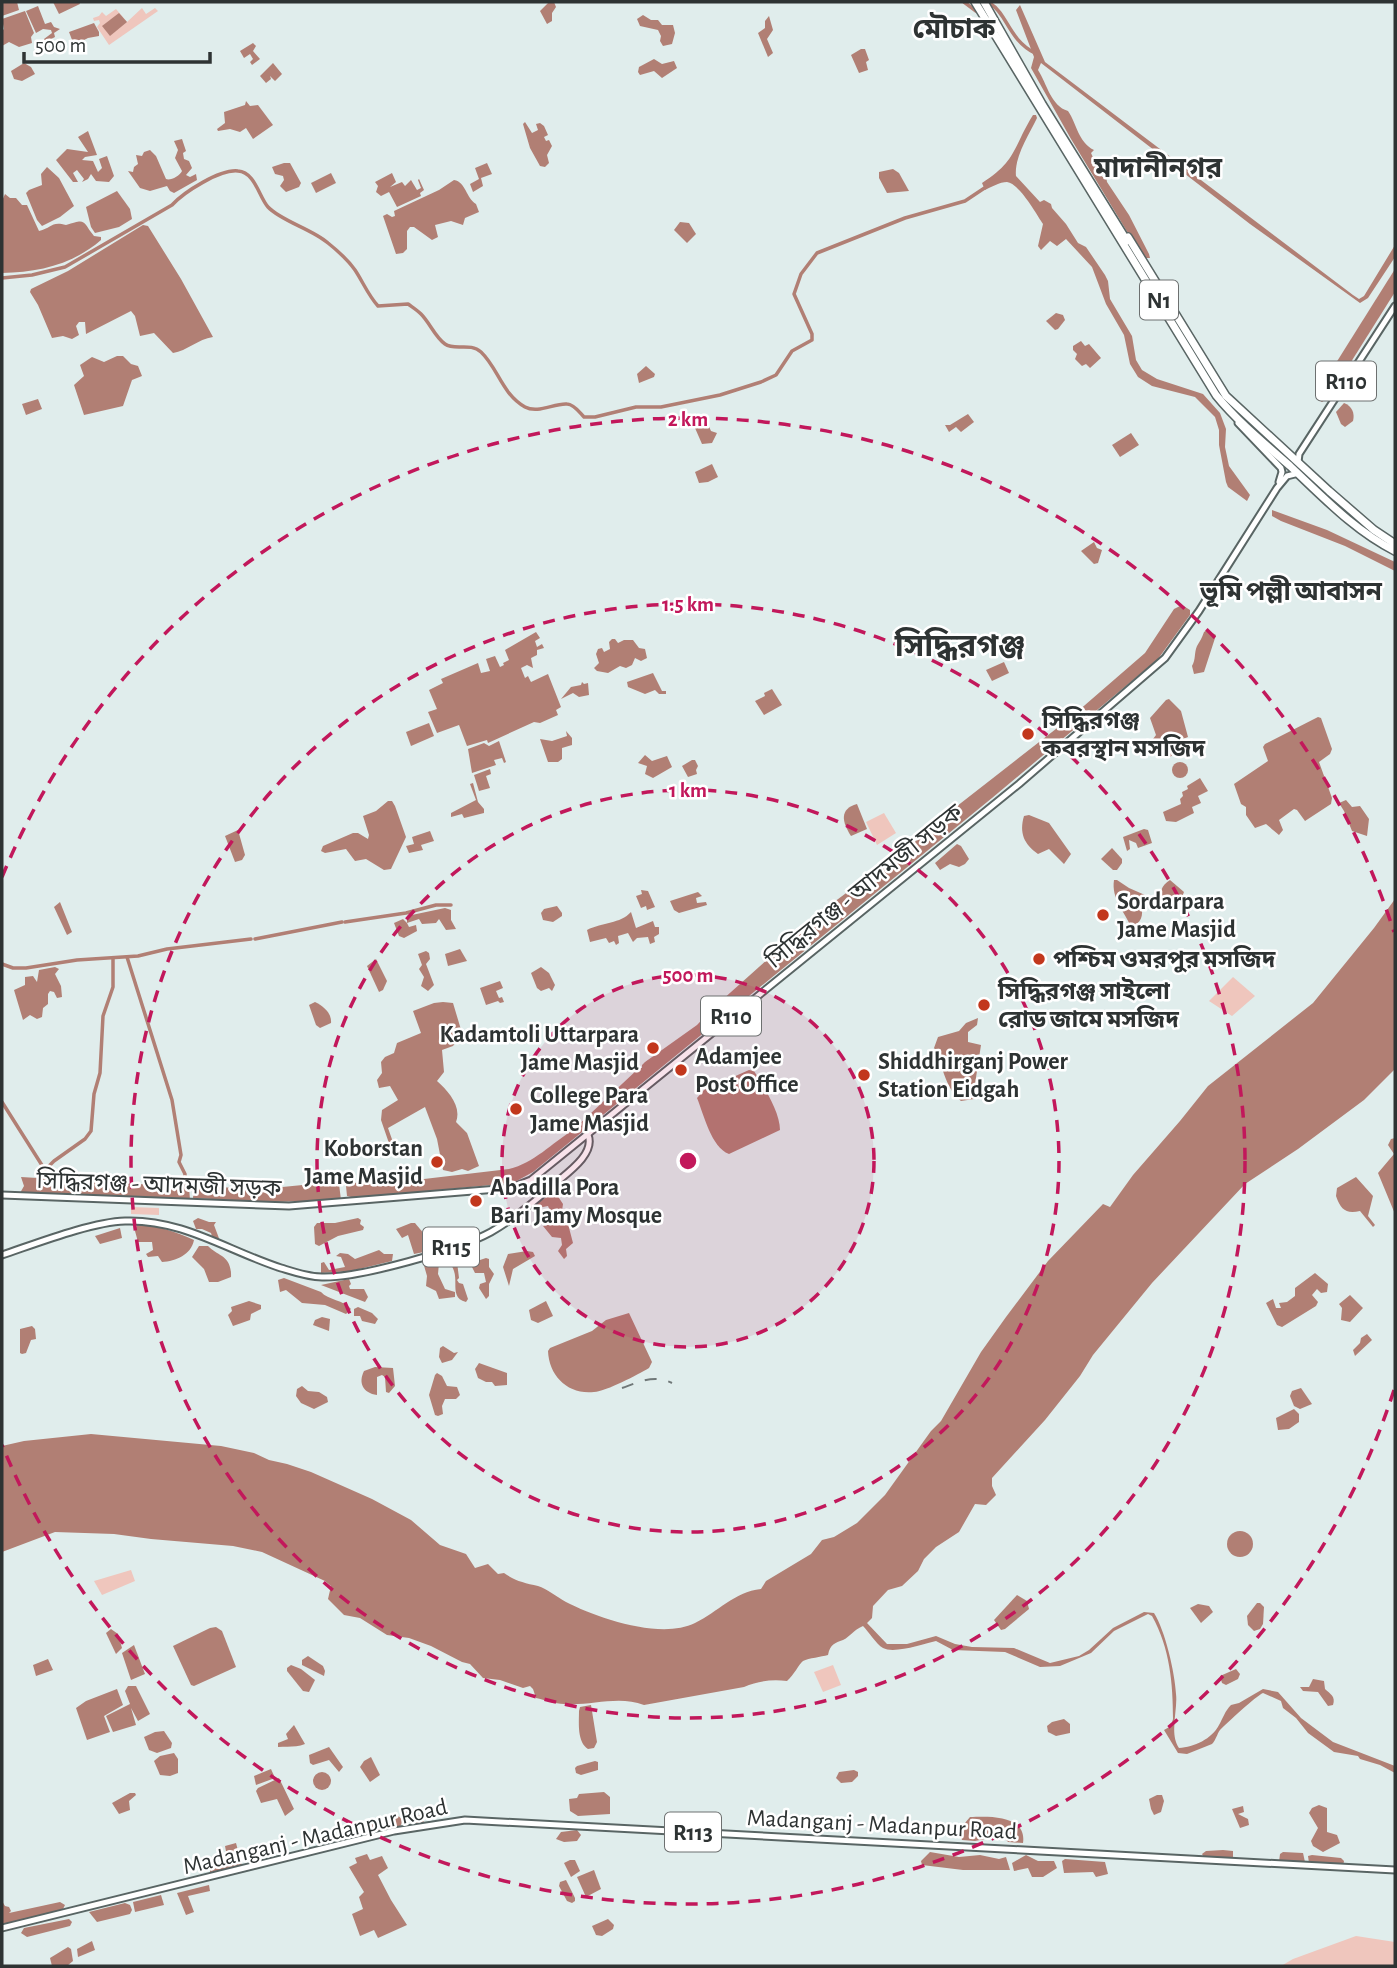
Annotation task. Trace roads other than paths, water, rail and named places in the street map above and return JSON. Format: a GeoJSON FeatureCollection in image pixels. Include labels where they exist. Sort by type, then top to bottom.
{"type":"FeatureCollection","features":[{"type":"Feature","properties":{"kind":"highway","name":"N1"},"geometry":{"type":"LineString","coordinates":[[975,2],[1118,230]]}},
{"type":"Feature","properties":{"kind":"highway","name":"N1"},"geometry":{"type":"LineString","coordinates":[[984,2],[1208,384],[1223,403],[1339,512],[1365,532],[1395,549]]}},
{"type":"Feature","properties":{"kind":"highway"},"geometry":{"type":"LineString","coordinates":[[1118,230],[1119,242],[1209,392],[1238,423],[1285,465],[1291,475],[1365,537],[1395,549]]}},
{"type":"Feature","properties":{"kind":"highway"},"geometry":{"type":"LineString","coordinates":[[1118,230],[1134,247],[1218,386],[1243,413],[1395,549]]}},
{"type":"Feature","properties":{"kind":"main road","name":"R110"},"geometry":{"type":"LineString","coordinates":[[1296,459],[1395,306]]}},
{"type":"Feature","properties":{"kind":"main road"},"geometry":{"type":"LineString","coordinates":[[1238,423],[1281,468],[1282,474],[1277,488]]}},
{"type":"Feature","properties":{"kind":"main road","name":"সিদ্ধিরগঞ্জ - আদমজী সড়ক"},"geometry":{"type":"LineString","coordinates":[[2,1195],[289,1206],[522,1185],[588,1135],[1024,779],[1166,658],[1277,488],[1291,475]]}},
{"type":"Feature","properties":{"kind":"main road","name":"R115"},"geometry":{"type":"LineString","coordinates":[[2,1255],[94,1227],[123,1221],[150,1222],[193,1231],[269,1264],[304,1275],[328,1277],[359,1273],[431,1254],[491,1232],[536,1201],[576,1164],[589,1149],[591,1142],[588,1135]]}},
{"type":"Feature","properties":{"kind":"main road","name":"Madanganj - Madanpur Road"},"geometry":{"type":"LineString","coordinates":[[2,1928],[394,1831],[465,1820],[1395,1870]]}},
{"type":"Feature","properties":{"kind":"waterway"},"geometry":{"type":"LineString","coordinates":[[964,2],[976,11]]}},
{"type":"Feature","properties":{"kind":"waterway"},"geometry":{"type":"LineString","coordinates":[[991,4],[1019,41],[1035,53]]}},
{"type":"Feature","properties":{"kind":"waterway"},"geometry":{"type":"LineString","coordinates":[[2,278],[32,275],[65,267],[172,205],[203,182],[230,171],[244,172],[253,180],[268,207],[321,238],[343,256],[378,306],[408,304],[421,314],[445,344],[477,349],[487,358],[505,388],[525,407],[541,409],[570,404],[584,417],[595,417],[636,407],[661,407],[720,395],[776,375],[792,351],[812,340],[812,334],[794,294],[801,274],[817,253],[905,218],[965,201],[986,187]]}},
{"type":"Feature","properties":{"kind":"waterway"},"geometry":{"type":"LineString","coordinates":[[345,922],[406,913],[436,905],[451,905]]}},
{"type":"Feature","properties":{"kind":"waterway"},"geometry":{"type":"LineString","coordinates":[[255,939],[342,922]]}},
{"type":"Feature","properties":{"kind":"waterway"},"geometry":{"type":"LineString","coordinates":[[2,964],[13,968],[26,968],[77,960],[138,956],[167,949],[251,939]]}},
{"type":"Feature","properties":{"kind":"waterway"},"geometry":{"type":"LineString","coordinates":[[127,957],[172,1100],[181,1155],[179,1162],[185,1174],[183,1191]]}},
{"type":"Feature","properties":{"kind":"waterway"},"geometry":{"type":"LineString","coordinates":[[2,1102],[45,1170],[85,1139],[91,1131],[94,1094],[100,1073],[103,1016],[113,987],[113,958]]}},
{"type":"Feature","properties":{"kind":"railway"},"geometry":{"type":"LineString","coordinates":[[622,1388],[653,1379],[672,1383]]}},
{"type":"Feature","properties":{"kind":"place","name":"সিদ্ধিরগঞ্জ কবরস্থান মসজিদ"},"geometry":{"type":"Point","coordinates":[1028,734]}},
{"type":"Feature","properties":{"kind":"place","name":"Sordarpara Jame Masjid"},"geometry":{"type":"Point","coordinates":[1103,915]}},
{"type":"Feature","properties":{"kind":"place","name":"পশ্চিম ওমরপুর মসজিদ"},"geometry":{"type":"Point","coordinates":[1039,959]}},
{"type":"Feature","properties":{"kind":"place","name":"সিদ্ধিরগঞ্জ সাইলো রোড জামে মসজিদ"},"geometry":{"type":"Point","coordinates":[984,1005]}},
{"type":"Feature","properties":{"kind":"place","name":"Kadamtoli Uttarpara Jame Masjid"},"geometry":{"type":"Point","coordinates":[653,1048]}},
{"type":"Feature","properties":{"kind":"place","name":"Adamjee Post Office"},"geometry":{"type":"Point","coordinates":[681,1070]}},
{"type":"Feature","properties":{"kind":"place","name":"Shiddhirganj Power Station Eidgah"},"geometry":{"type":"Point","coordinates":[864,1075]}},
{"type":"Feature","properties":{"kind":"place","name":"College Para Jame Masjid"},"geometry":{"type":"Point","coordinates":[516,1109]}},
{"type":"Feature","properties":{"kind":"place","name":"Koborstan Jame Masjid"},"geometry":{"type":"Point","coordinates":[437,1162]}},
{"type":"Feature","properties":{"kind":"place","name":"Abadilla Pora Bari Jamy Mosque"},"geometry":{"type":"Point","coordinates":[476,1201]}},
{"type":"Feature","properties":{"kind":"district","name":"মৌচাক"},"geometry":{"type":"Point","coordinates":[954,28]}},
{"type":"Feature","properties":{"kind":"district","name":"মাদানীনগর"},"geometry":{"type":"Point","coordinates":[1158,167]}},
{"type":"Feature","properties":{"kind":"district","name":"ভূমি পল্লী আবাসন"},"geometry":{"type":"Point","coordinates":[1291,591]}},
{"type":"Feature","properties":{"kind":"district","name":"সিদ্ধিরগঞ্জ"},"geometry":{"type":"Point","coordinates":[960,645]}}]}
